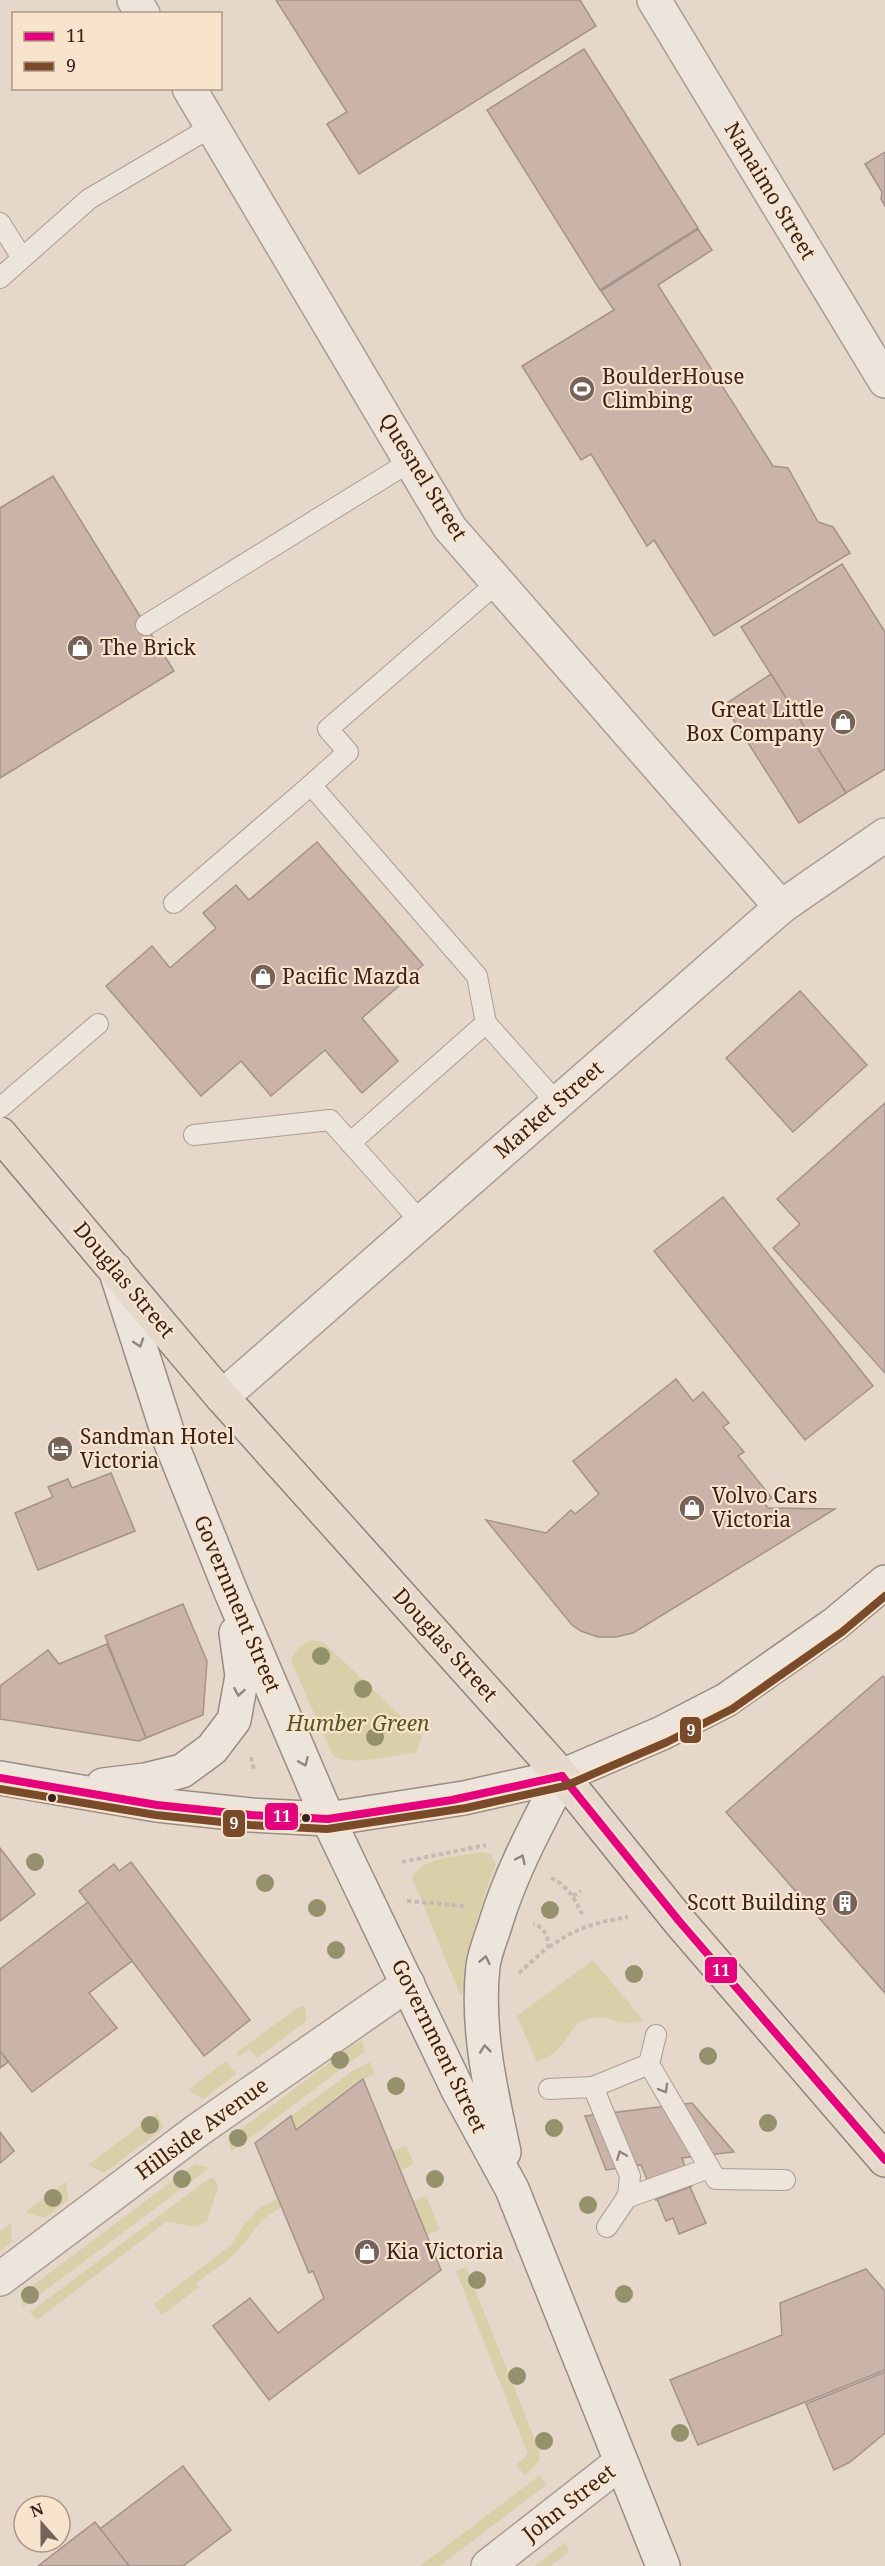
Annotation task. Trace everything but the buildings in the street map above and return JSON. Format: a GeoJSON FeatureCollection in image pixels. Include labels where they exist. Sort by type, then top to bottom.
{"type":"FeatureCollection","features":[{"type":"Feature","properties":{"kind":"main road","name":"Nanaimo Street"},"geometry":{"type":"LineString","coordinates":[[654,0],[885,381]]}},
{"type":"Feature","properties":{"kind":"main road","name":"Quesnel Street"},"geometry":{"type":"LineString","coordinates":[[190,90],[450,528],[781,907]]}},
{"type":"Feature","properties":{"kind":"main road","name":"Market Street"},"geometry":{"type":"LineString","coordinates":[[222,1397],[781,907],[885,835]]}},
{"type":"Feature","properties":{"kind":"main road","name":"Douglas Street"},"geometry":{"type":"LineString","coordinates":[[0,1134],[222,1397],[562,1776],[670,1909],[885,2160]]}},
{"type":"Feature","properties":{"kind":"main road","name":"Government Street"},"geometry":{"type":"LineString","coordinates":[[114,1267],[171,1443],[231,1592],[328,1819],[458,2090],[512,2189],[663,2566]]}},
{"type":"Feature","properties":{"kind":"main road"},"geometry":{"type":"LineString","coordinates":[[0,1778],[157,1805],[251,1815],[328,1819],[452,1800],[562,1776],[662,1733],[726,1700],[836,1623],[885,1582]]}},
{"type":"Feature","properties":{"kind":"main road"},"geometry":{"type":"LineString","coordinates":[[68,1788],[145,1780],[182,1771],[212,1749],[234,1720],[242,1676],[231,1592]]}},
{"type":"Feature","properties":{"kind":"main road","name":"Government Street"},"geometry":{"type":"LineString","coordinates":[[512,2189],[490,2089],[481,2008],[483,1964],[512,1878],[562,1776]]}},
{"type":"Feature","properties":{"kind":"main road","name":"Hillside Avenue"},"geometry":{"type":"LineString","coordinates":[[0,2279],[198,2130],[408,1984]]}},
{"type":"Feature","properties":{"kind":"main road","name":"John Street"},"geometry":{"type":"LineString","coordinates":[[488,2566],[621,2462]]}},
{"type":"Feature","properties":{"kind":"lane"},"geometry":{"type":"LineString","coordinates":[[0,278],[89,199],[213,126]]}},
{"type":"Feature","properties":{"kind":"lane"},"geometry":{"type":"LineString","coordinates":[[0,223],[22,258]]}},
{"type":"Feature","properties":{"kind":"lane"},"geometry":{"type":"LineString","coordinates":[[146,625],[411,461]]}},
{"type":"Feature","properties":{"kind":"lane"},"geometry":{"type":"LineString","coordinates":[[174,903],[348,752],[328,729],[498,582]]}},
{"type":"Feature","properties":{"kind":"lane"},"geometry":{"type":"LineString","coordinates":[[311,785],[477,976],[486,1023],[557,1103]]}},
{"type":"Feature","properties":{"kind":"lane"},"geometry":{"type":"LineString","coordinates":[[350,1143],[486,1023]]}},
{"type":"Feature","properties":{"kind":"lane"},"geometry":{"type":"LineString","coordinates":[[0,1108],[98,1024]]}},
{"type":"Feature","properties":{"kind":"lane"},"geometry":{"type":"LineString","coordinates":[[194,1135],[330,1120],[421,1222]]}},
{"type":"Feature","properties":{"kind":"lane"},"geometry":{"type":"LineString","coordinates":[[656,2035],[650,2064],[716,2179],[785,2180]]}},
{"type":"Feature","properties":{"kind":"lane"},"geometry":{"type":"LineString","coordinates":[[549,2089],[593,2086],[650,2064]]}},
{"type":"Feature","properties":{"kind":"lane"},"geometry":{"type":"LineString","coordinates":[[593,2086],[630,2176],[626,2199],[607,2227]]}},
{"type":"Feature","properties":{"kind":"lane"},"geometry":{"type":"LineString","coordinates":[[626,2199],[709,2168]]}},
{"type":"Feature","properties":{"kind":"path"},"geometry":{"type":"LineString","coordinates":[[402,1862],[490,1844]]}},
{"type":"Feature","properties":{"kind":"path"},"geometry":{"type":"LineString","coordinates":[[542,1874],[561,1883],[573,1896],[582,1914]]}},
{"type":"Feature","properties":{"kind":"path"},"geometry":{"type":"LineString","coordinates":[[573,1896],[581,1891]]}},
{"type":"Feature","properties":{"kind":"path"},"geometry":{"type":"LineString","coordinates":[[369,1903],[421,1900],[468,1906]]}},
{"type":"Feature","properties":{"kind":"path"},"geometry":{"type":"LineString","coordinates":[[548,1947],[572,1931],[588,1924],[670,1909]]}},
{"type":"Feature","properties":{"kind":"green space","name":"Humber Green"},"geometry":{"type":"Polygon","coordinates":[[[312,1640],[323,1642],[422,1736],[417,1752],[362,1760],[341,1759],[333,1756],[291,1661],[299,1648],[312,1640]]]}},
{"type":"Feature","properties":{"kind":"green space"},"geometry":{"type":"Polygon","coordinates":[[[483,1852],[491,1855],[496,1865],[475,1927],[466,1993],[460,1994],[412,1877],[418,1870],[434,1861],[483,1852]]]}},
{"type":"Feature","properties":{"kind":"green space"},"geometry":{"type":"Polygon","coordinates":[[[593,1960],[643,2020],[627,2023],[601,2017],[587,2019],[575,2027],[556,2051],[537,2062],[517,2016],[593,1960]]]}},
{"type":"Feature","properties":{"kind":"green space"},"geometry":{"type":"Polygon","coordinates":[[[300,2006],[305,2007],[306,2021],[257,2058],[250,2049],[239,2057],[236,2053],[300,2006]]]}},
{"type":"Feature","properties":{"kind":"green space"},"geometry":{"type":"Polygon","coordinates":[[[362,2040],[365,2051],[231,2152],[229,2138],[362,2040]]]}},
{"type":"Feature","properties":{"kind":"green space"},"geometry":{"type":"Polygon","coordinates":[[[226,2061],[236,2074],[203,2099],[188,2090],[226,2061]]]}},
{"type":"Feature","properties":{"kind":"green space"},"geometry":{"type":"Polygon","coordinates":[[[370,2062],[375,2074],[363,2079],[296,2130],[291,2116],[354,2070],[370,2062]]]}},
{"type":"Feature","properties":{"kind":"green space"},"geometry":{"type":"Polygon","coordinates":[[[157,2113],[164,2128],[104,2173],[88,2165],[157,2113]]]}},
{"type":"Feature","properties":{"kind":"green space"},"geometry":{"type":"Polygon","coordinates":[[[406,2145],[414,2164],[401,2170],[393,2151],[406,2145]]]}},
{"type":"Feature","properties":{"kind":"green space"},"geometry":{"type":"Polygon","coordinates":[[[195,2164],[209,2168],[23,2307],[20,2295],[195,2164]]]}},
{"type":"Feature","properties":{"kind":"green space"},"geometry":{"type":"Polygon","coordinates":[[[210,2178],[214,2178],[218,2187],[207,2222],[195,2227],[167,2221],[37,2320],[30,2312],[210,2178]]]}},
{"type":"Feature","properties":{"kind":"green space"},"geometry":{"type":"Polygon","coordinates":[[[66,2182],[68,2200],[44,2218],[25,2212],[66,2182]]]}},
{"type":"Feature","properties":{"kind":"green space"},"geometry":{"type":"Polygon","coordinates":[[[426,2196],[440,2230],[427,2235],[413,2201],[426,2196]]]}},
{"type":"Feature","properties":{"kind":"green space"},"geometry":{"type":"Polygon","coordinates":[[[278,2198],[282,2207],[261,2222],[234,2255],[196,2283],[199,2287],[162,2315],[154,2304],[231,2245],[259,2208],[278,2198]]]}},
{"type":"Feature","properties":{"kind":"green space"},"geometry":{"type":"Polygon","coordinates":[[[11,2223],[12,2242],[0,2251],[0,2231],[11,2223]]]}},
{"type":"Feature","properties":{"kind":"green space"},"geometry":{"type":"Polygon","coordinates":[[[466,2267],[539,2450],[540,2460],[525,2475],[516,2465],[528,2454],[456,2271],[466,2267]]]}},
{"type":"Feature","properties":{"kind":"green space"},"geometry":{"type":"Polygon","coordinates":[[[540,2475],[546,2485],[440,2566],[420,2566],[540,2475]]]}},
{"type":"Feature","properties":{"kind":"green space"},"geometry":{"type":"Polygon","coordinates":[[[566,2542],[569,2552],[550,2566],[534,2566],[566,2542]]]}},
{"type":"Feature","properties":{"kind":"transit line","name":"9"},"geometry":{"type":"LineString","coordinates":[[0,1789],[156,1815],[250,1825],[327,1829],[466,1808],[565,1786],[667,1742],[732,1709],[842,1632],[885,1596]]}},
{"type":"Feature","properties":{"kind":"transit line","name":"11"},"geometry":{"type":"LineString","coordinates":[[562,1776],[679,1921],[885,2160]]}},
{"type":"Feature","properties":{"kind":"transit line","name":"11"},"geometry":{"type":"LineString","coordinates":[[0,1778],[157,1805],[251,1815],[328,1819],[452,1800],[562,1776]]}},
{"type":"Feature","properties":{"kind":"place","name":"BoulderHouse Climbing"},"geometry":{"type":"Point","coordinates":[582,389]}},
{"type":"Feature","properties":{"kind":"place","name":"The Brick"},"geometry":{"type":"Point","coordinates":[80,648]}},
{"type":"Feature","properties":{"kind":"place","name":"Great Little Box Company"},"geometry":{"type":"Point","coordinates":[843,722]}},
{"type":"Feature","properties":{"kind":"place","name":"Pacific Mazda"},"geometry":{"type":"Point","coordinates":[263,977]}},
{"type":"Feature","properties":{"kind":"place","name":"Sandman Hotel Victoria"},"geometry":{"type":"Point","coordinates":[60,1449]}},
{"type":"Feature","properties":{"kind":"place","name":"Volvo Cars Victoria"},"geometry":{"type":"Point","coordinates":[692,1508]}},
{"type":"Feature","properties":{"kind":"place","name":"Scott Building"},"geometry":{"type":"Point","coordinates":[845,1903]}},
{"type":"Feature","properties":{"kind":"place","name":"Kia Victoria"},"geometry":{"type":"Point","coordinates":[367,2252]}}]}
